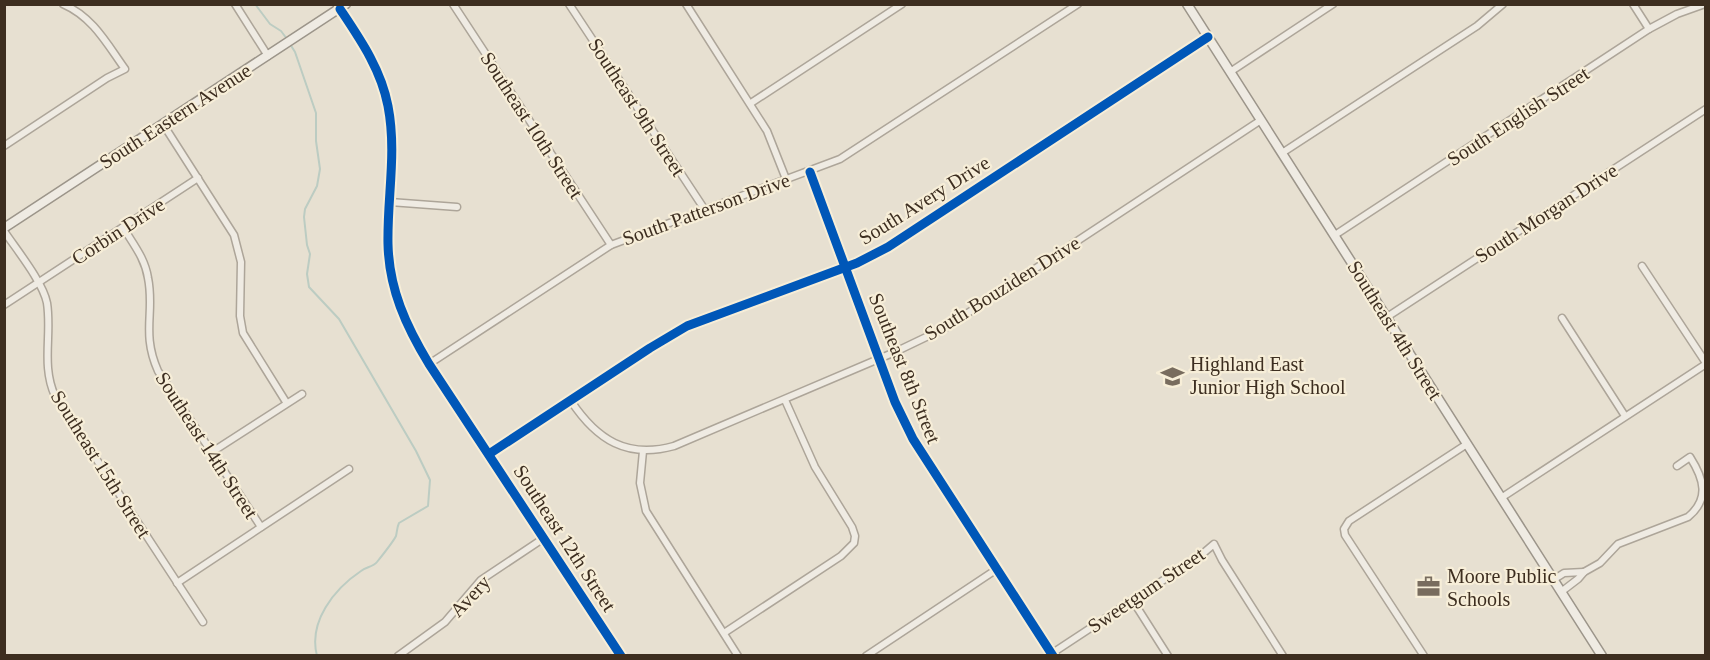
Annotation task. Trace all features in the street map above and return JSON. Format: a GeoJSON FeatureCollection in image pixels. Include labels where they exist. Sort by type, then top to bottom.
{"type":"FeatureCollection","features":[{"type":"Feature","properties":{"kind":"main road","name":"Southeast 4th Street"},"geometry":{"type":"LineString","coordinates":[[1187,4],[1602,656]]}},
{"type":"Feature","properties":{"kind":"main road","name":"South Eastern Avenue"},"geometry":{"type":"LineString","coordinates":[[4,229],[343,7]]}},
{"type":"Feature","properties":{"kind":"street"},"geometry":{"type":"LineString","coordinates":[[4,146],[107,78],[125,69],[90,21],[63,4]]}},
{"type":"Feature","properties":{"kind":"street"},"geometry":{"type":"LineString","coordinates":[[235,4],[268,56]]}},
{"type":"Feature","properties":{"kind":"street","name":"Southeast 10th Street"},"geometry":{"type":"LineString","coordinates":[[453,4],[611,245]]}},
{"type":"Feature","properties":{"kind":"street","name":"Southeast 9th Street"},"geometry":{"type":"LineString","coordinates":[[569,4],[705,210]]}},
{"type":"Feature","properties":{"kind":"street"},"geometry":{"type":"LineString","coordinates":[[686,4],[772,140],[786,180]]}},
{"type":"Feature","properties":{"kind":"street"},"geometry":{"type":"LineString","coordinates":[[751,104],[902,4]]}},
{"type":"Feature","properties":{"kind":"street","name":"South Patterson Drive"},"geometry":{"type":"LineString","coordinates":[[429,364],[611,245],[840,159],[1078,4]]}},
{"type":"Feature","properties":{"kind":"street"},"geometry":{"type":"LineString","coordinates":[[1230,72],[1333,4]]}},
{"type":"Feature","properties":{"kind":"street"},"geometry":{"type":"LineString","coordinates":[[1282,153],[1477,26],[1503,4]]}},
{"type":"Feature","properties":{"kind":"street"},"geometry":{"type":"LineString","coordinates":[[1633,4],[1649,29]]}},
{"type":"Feature","properties":{"kind":"street","name":"South English Street"},"geometry":{"type":"LineString","coordinates":[[1335,235],[1649,29],[1677,14],[1705,4]]}},
{"type":"Feature","properties":{"kind":"street","name":"Southeast 12th Street"},"geometry":{"type":"LineString","coordinates":[[343,7],[372,59],[388,104],[393,150],[388,244],[393,286],[401,313],[429,364],[621,656]]}},
{"type":"Feature","properties":{"kind":"street","name":"South Avery Drive"},"geometry":{"type":"LineString","coordinates":[[489,453],[687,326],[845,267],[888,247],[1208,37]]}},
{"type":"Feature","properties":{"kind":"street","name":"South Morgan Drive"},"geometry":{"type":"LineString","coordinates":[[1387,317],[1706,109]]}},
{"type":"Feature","properties":{"kind":"street","name":"South Bouziden Drive"},"geometry":{"type":"LineString","coordinates":[[571,400],[581,415],[602,437],[633,450],[643,451],[674,446],[879,359],[945,328],[1261,120]]}},
{"type":"Feature","properties":{"kind":"street"},"geometry":{"type":"LineString","coordinates":[[162,124],[229,224],[238,244],[241,262],[240,316],[243,333],[286,402]]}},
{"type":"Feature","properties":{"kind":"street","name":"Southeast 8th Street"},"geometry":{"type":"LineString","coordinates":[[810,172],[903,420],[921,455],[1051,655]]}},
{"type":"Feature","properties":{"kind":"street","name":"Corbin Drive"},"geometry":{"type":"LineString","coordinates":[[4,305],[198,178]]}},
{"type":"Feature","properties":{"kind":"street"},"geometry":{"type":"LineString","coordinates":[[390,202],[457,207]]}},
{"type":"Feature","properties":{"kind":"street","name":"Southeast 14th Street"},"geometry":{"type":"LineString","coordinates":[[123,228],[146,269],[150,291],[148,336],[154,363],[261,527]]}},
{"type":"Feature","properties":{"kind":"street","name":"Southeast 15th Street"},"geometry":{"type":"LineString","coordinates":[[4,229],[38,283],[47,305],[46,363],[55,396],[203,622]]}},
{"type":"Feature","properties":{"kind":"street"},"geometry":{"type":"LineString","coordinates":[[1501,498],[1706,363],[1642,266]]}},
{"type":"Feature","properties":{"kind":"street"},"geometry":{"type":"LineString","coordinates":[[1562,318],[1625,416]]}},
{"type":"Feature","properties":{"kind":"street"},"geometry":{"type":"LineString","coordinates":[[212,452],[286,402],[302,394]]}},
{"type":"Feature","properties":{"kind":"street"},"geometry":{"type":"LineString","coordinates":[[724,633],[841,556],[855,540],[852,526],[815,467],[785,399]]}},
{"type":"Feature","properties":{"kind":"street"},"geometry":{"type":"LineString","coordinates":[[1424,656],[1345,535],[1344,529],[1349,521],[1467,444]]}},
{"type":"Feature","properties":{"kind":"street"},"geometry":{"type":"LineString","coordinates":[[643,451],[640,483],[646,511],[738,656]]}},
{"type":"Feature","properties":{"kind":"street"},"geometry":{"type":"LineString","coordinates":[[1561,592],[1626,540],[1694,513],[1704,500],[1703,479],[1690,457],[1677,466]]}},
{"type":"Feature","properties":{"kind":"street"},"geometry":{"type":"LineString","coordinates":[[177,583],[349,470]]}},
{"type":"Feature","properties":{"kind":"street","name":"Avery"},"geometry":{"type":"LineString","coordinates":[[398,656],[445,622],[482,580],[544,538]]}},
{"type":"Feature","properties":{"kind":"street","name":"Sweetgum Street"},"geometry":{"type":"LineString","coordinates":[[1051,655],[1200,556],[1214,544],[1282,656]]}},
{"type":"Feature","properties":{"kind":"street"},"geometry":{"type":"LineString","coordinates":[[866,656],[997,569]]}},
{"type":"Feature","properties":{"kind":"street"},"geometry":{"type":"LineString","coordinates":[[1553,579],[1564,573],[1584,572]]}},
{"type":"Feature","properties":{"kind":"street"},"geometry":{"type":"LineString","coordinates":[[1133,601],[1168,656]]}},
{"type":"Feature","properties":{"kind":"waterway"},"geometry":{"type":"LineString","coordinates":[[255,4],[270,24],[281,31],[287,39]]}},
{"type":"Feature","properties":{"kind":"waterway"},"geometry":{"type":"LineString","coordinates":[[290,44],[295,52],[316,113],[316,141],[320,169],[317,186],[305,209],[304,217],[310,254],[307,274],[309,287],[339,319],[416,451],[430,480],[428,506],[399,523],[396,536],[377,562],[351,578],[325,608],[316,631],[317,656]]}},
{"type":"Feature","properties":{"kind":"cycle path"},"geometry":{"type":"LineString","coordinates":[[340,9],[375,67],[388,106],[392,141],[388,227],[389,261],[395,292],[406,321],[429,364],[621,656]]}},
{"type":"Feature","properties":{"kind":"cycle path"},"geometry":{"type":"LineString","coordinates":[[489,454],[687,326],[857,263],[888,247],[1208,37]]}},
{"type":"Feature","properties":{"kind":"cycle path"},"geometry":{"type":"LineString","coordinates":[[810,172],[895,402],[913,439],[1053,656]]}},
{"type":"Feature","properties":{"kind":"place","name":"Highland East Junior High School"},"geometry":{"type":"Point","coordinates":[1172,376]}},
{"type":"Feature","properties":{"kind":"place","name":"Moore Public Schools"},"geometry":{"type":"Point","coordinates":[1429,587]}}]}
